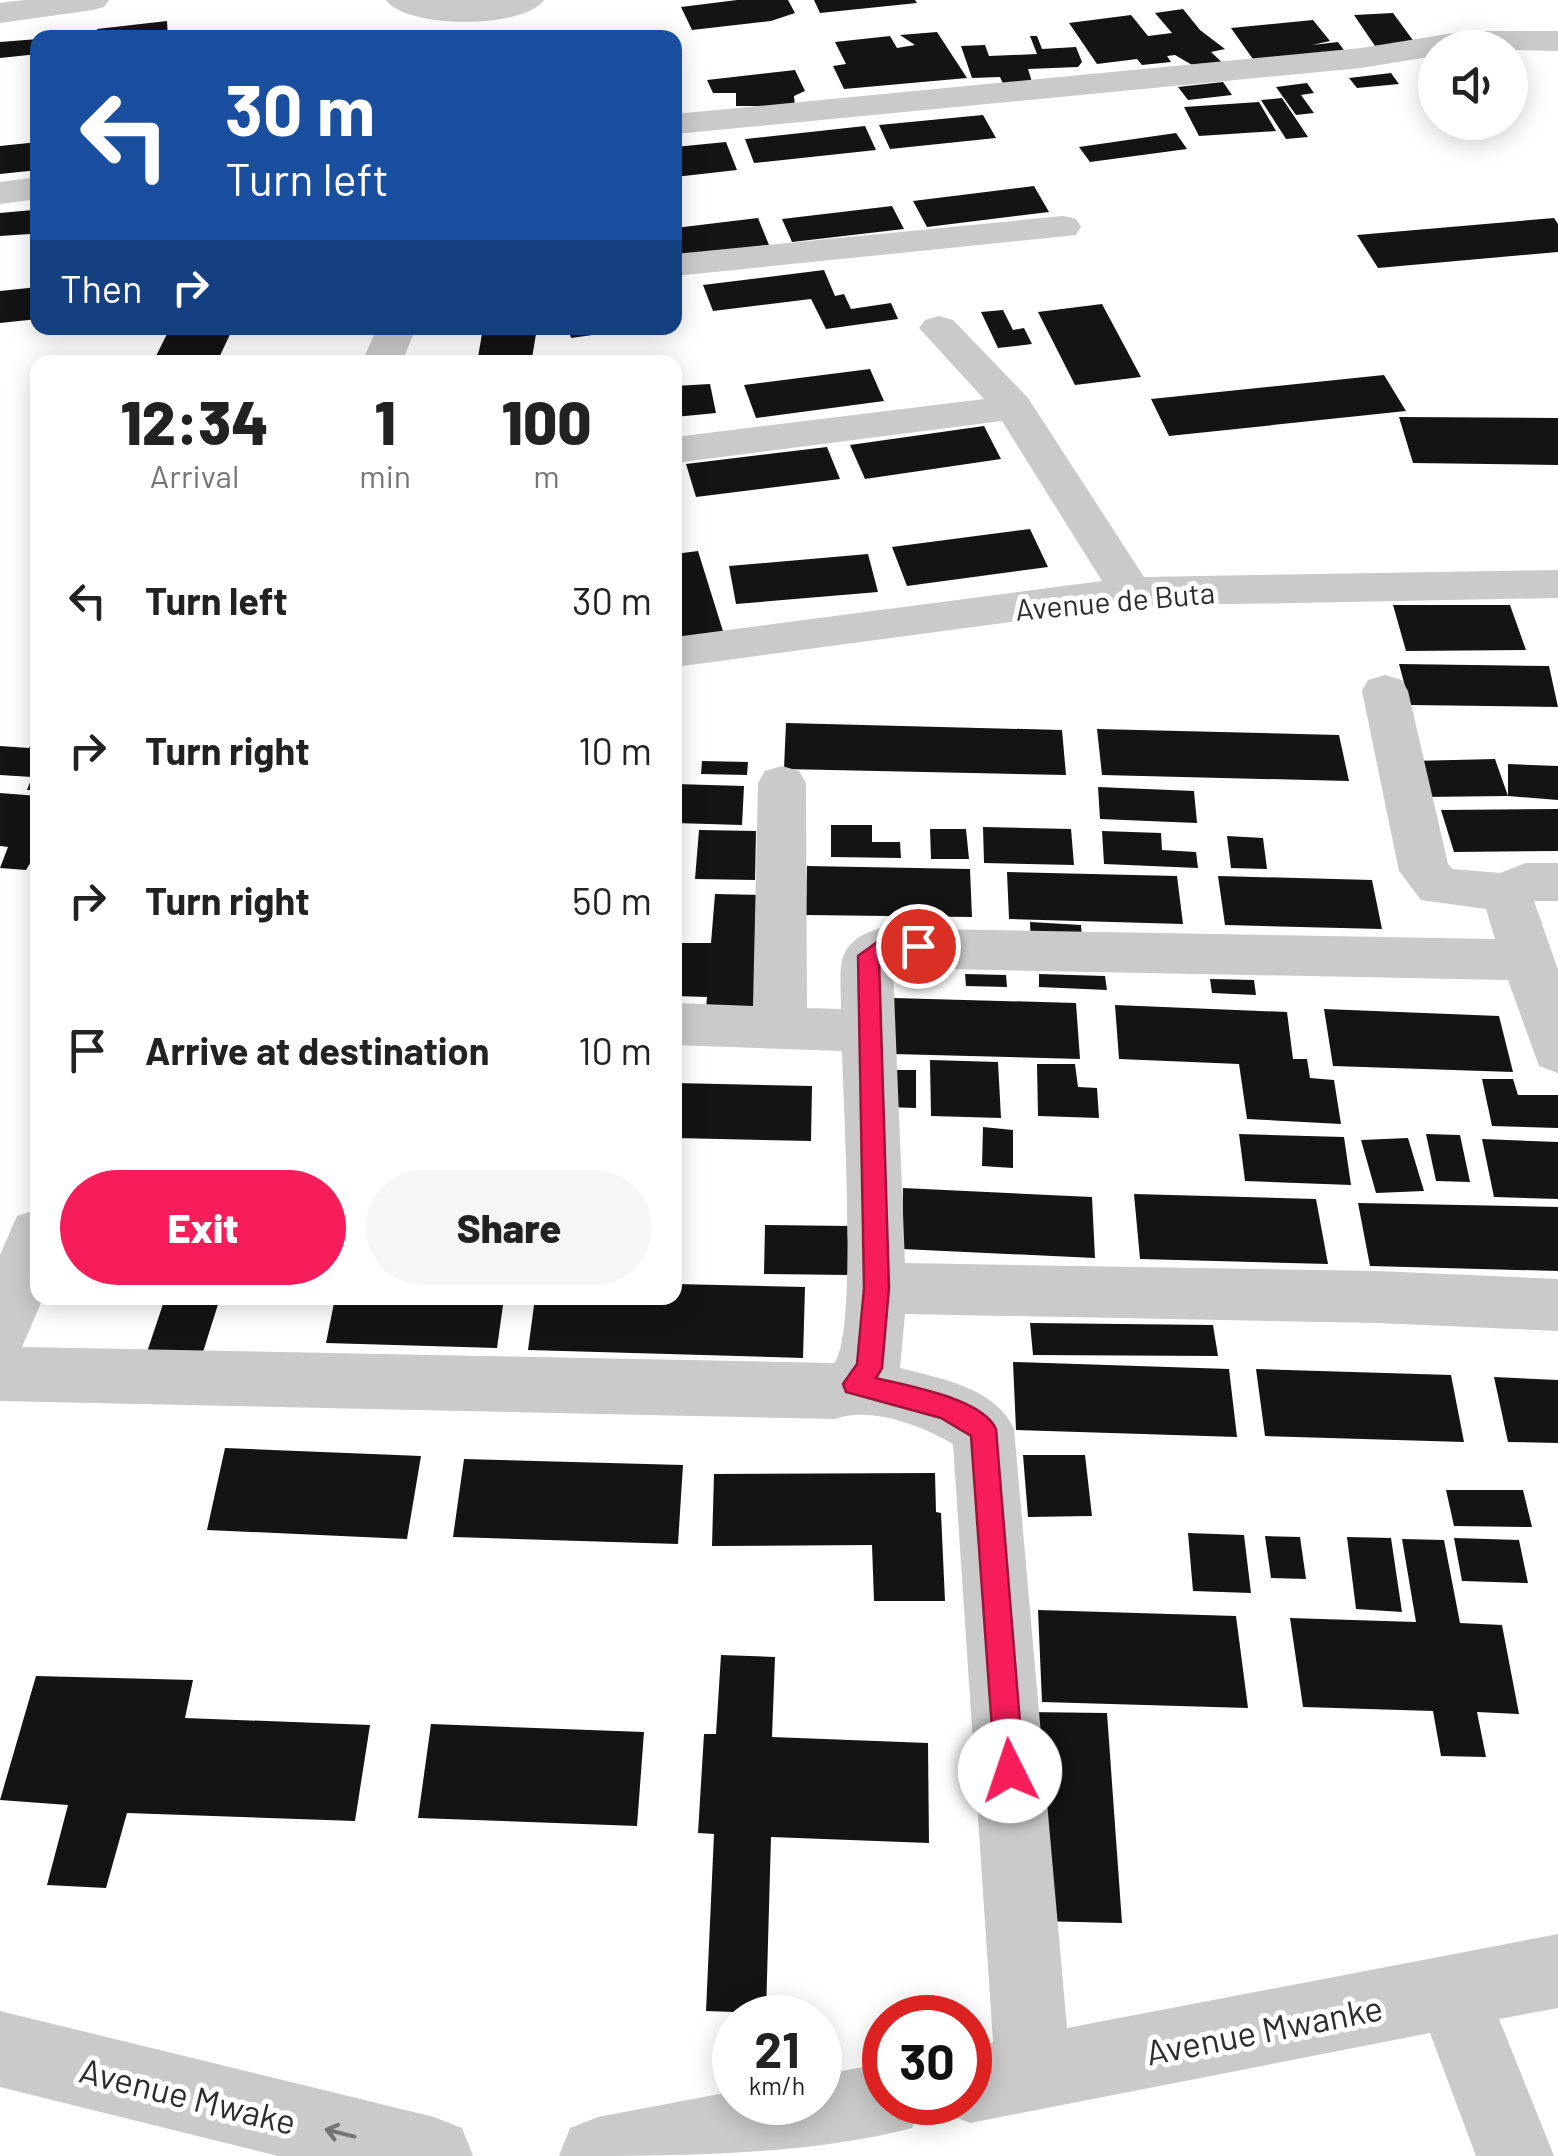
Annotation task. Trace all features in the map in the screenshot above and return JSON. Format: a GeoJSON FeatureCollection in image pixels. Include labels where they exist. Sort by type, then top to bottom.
{"type":"FeatureCollection","features":[{"type":"Feature","properties":{"kind":"street"},"geometry":{"type":"LineString","coordinates":[[0,13],[93,0]]}},
{"type":"Feature","properties":{"kind":"street"},"geometry":{"type":"LineString","coordinates":[[402,0],[420,7],[458,12],[499,9],[528,0]]}},
{"type":"Feature","properties":{"kind":"street"},"geometry":{"type":"LineString","coordinates":[[402,0],[408,30]]}},
{"type":"Feature","properties":{"kind":"street"},"geometry":{"type":"LineString","coordinates":[[528,30],[541,0]]}},
{"type":"Feature","properties":{"kind":"street"},"geometry":{"type":"LineString","coordinates":[[1466,14],[1481,30]]}},
{"type":"Feature","properties":{"kind":"street"},"geometry":{"type":"LineString","coordinates":[[1528,41],[1558,41]]}},
{"type":"Feature","properties":{"kind":"street"},"geometry":{"type":"LineString","coordinates":[[682,123],[1342,60],[1418,47]]}},
{"type":"Feature","properties":{"kind":"street"},"geometry":{"type":"LineString","coordinates":[[0,192],[30,189]]}},
{"type":"Feature","properties":{"kind":"street"},"geometry":{"type":"LineString","coordinates":[[682,264],[1063,227]]}},
{"type":"Feature","properties":{"kind":"street"},"geometry":{"type":"LineString","coordinates":[[939,328],[1014,407],[1131,592]]}},
{"type":"Feature","properties":{"kind":"street"},"geometry":{"type":"LineString","coordinates":[[682,449],[1014,407]]}},
{"type":"Feature","properties":{"kind":"street","name":"Avenue de Buta"},"geometry":{"type":"LineString","coordinates":[[682,651],[1131,592],[1558,584]]}},
{"type":"Feature","properties":{"kind":"street"},"geometry":{"type":"LineString","coordinates":[[1385,691],[1424,870],[1439,887],[1506,892],[1526,882],[1558,882]]}},
{"type":"Feature","properties":{"kind":"street"},"geometry":{"type":"LineString","coordinates":[[780,1027],[782,782]]}},
{"type":"Feature","properties":{"kind":"street"},"geometry":{"type":"LineString","coordinates":[[1506,892],[1557,1046]]}},
{"type":"Feature","properties":{"kind":"street"},"geometry":{"type":"LineString","coordinates":[[0,1374],[835,1391],[855,1384],[869,1368],[876,1288],[868,956],[880,948],[1529,960]]}},
{"type":"Feature","properties":{"kind":"street"},"geometry":{"type":"LineString","coordinates":[[682,1024],[869,1031]]}},
{"type":"Feature","properties":{"kind":"street"},"geometry":{"type":"LineString","coordinates":[[0,1330],[23,1241]]}},
{"type":"Feature","properties":{"kind":"street"},"geometry":{"type":"LineString","coordinates":[[876,1288],[1377,1296],[1558,1305]]}},
{"type":"Feature","properties":{"kind":"street"},"geometry":{"type":"LineString","coordinates":[[855,1384],[948,1408],[984,1429],[1002,2079]]}},
{"type":"Feature","properties":{"kind":"street","name":"Avenue Mwanke"},"geometry":{"type":"LineString","coordinates":[[1002,2079],[1558,1971]]}},
{"type":"Feature","properties":{"kind":"street"},"geometry":{"type":"LineString","coordinates":[[1452,1994],[1515,2156]]}},
{"type":"Feature","properties":{"kind":"street","name":"Avenue Mwake"},"geometry":{"type":"LineString","coordinates":[[0,2049],[434,2156]]}},
{"type":"Feature","properties":{"kind":"street"},"geometry":{"type":"LineString","coordinates":[[598,2156],[862,2105]]}},
{"type":"Feature","properties":{"kind":"building"},"geometry":{"type":"Polygon","coordinates":[[[737,0],[788,0],[795,13],[771,21],[692,30],[681,7],[737,0]]]}},
{"type":"Feature","properties":{"kind":"building"},"geometry":{"type":"Polygon","coordinates":[[[814,0],[915,0],[917,3],[820,13],[814,0]]]}},
{"type":"Feature","properties":{"kind":"building"},"geometry":{"type":"Polygon","coordinates":[[[1183,9],[1200,30],[1225,49],[1211,52],[1227,67],[1199,69],[1175,55],[1167,56],[1171,62],[1142,65],[1137,59],[1097,64],[1069,23],[1131,15],[1148,36],[1172,33],[1155,13],[1183,9]]]}},
{"type":"Feature","properties":{"kind":"building"},"geometry":{"type":"Polygon","coordinates":[[[1393,13],[1415,43],[1375,46],[1354,15],[1393,13]]]}},
{"type":"Feature","properties":{"kind":"building"},"geometry":{"type":"Polygon","coordinates":[[[1313,20],[1330,41],[1312,45],[1338,42],[1346,53],[1255,62],[1231,28],[1313,20]]]}},
{"type":"Feature","properties":{"kind":"building"},"geometry":{"type":"Polygon","coordinates":[[[167,21],[168,30],[97,30],[167,21]]]}},
{"type":"Feature","properties":{"kind":"building"},"geometry":{"type":"Polygon","coordinates":[[[937,32],[967,78],[844,89],[833,66],[846,64],[835,42],[890,36],[897,48],[915,45],[900,35],[937,32]]]}},
{"type":"Feature","properties":{"kind":"building"},"geometry":{"type":"Polygon","coordinates":[[[1030,36],[1037,36],[1042,49],[1076,47],[1082,62],[1078,67],[1028,69],[1033,85],[1004,86],[1000,77],[972,78],[961,46],[985,45],[989,56],[1037,54],[1030,36]]]}},
{"type":"Feature","properties":{"kind":"building"},"geometry":{"type":"Polygon","coordinates":[[[30,40],[30,55],[0,58],[0,42],[30,40]]]}},
{"type":"Feature","properties":{"kind":"building"},"geometry":{"type":"Polygon","coordinates":[[[795,70],[805,91],[794,96],[795,106],[736,106],[736,93],[713,93],[707,80],[795,70]]]}},
{"type":"Feature","properties":{"kind":"building"},"geometry":{"type":"Polygon","coordinates":[[[1391,73],[1399,84],[1357,88],[1349,78],[1391,73]]]}},
{"type":"Feature","properties":{"kind":"building"},"geometry":{"type":"Polygon","coordinates":[[[1223,82],[1232,95],[1188,100],[1178,87],[1223,82]]]}},
{"type":"Feature","properties":{"kind":"building"},"geometry":{"type":"Polygon","coordinates":[[[1307,83],[1314,93],[1301,95],[1314,113],[1296,115],[1276,87],[1307,83]]]}},
{"type":"Feature","properties":{"kind":"building"},"geometry":{"type":"Polygon","coordinates":[[[1282,98],[1308,137],[1286,139],[1261,100],[1282,98]]]}},
{"type":"Feature","properties":{"kind":"building"},"geometry":{"type":"Polygon","coordinates":[[[1259,102],[1276,131],[1199,136],[1184,107],[1259,102]]]}},
{"type":"Feature","properties":{"kind":"building"},"geometry":{"type":"Polygon","coordinates":[[[983,115],[996,138],[890,149],[879,125],[983,115]]]}},
{"type":"Feature","properties":{"kind":"building"},"geometry":{"type":"Polygon","coordinates":[[[865,126],[876,150],[754,163],[745,139],[865,126]]]}},
{"type":"Feature","properties":{"kind":"building"},"geometry":{"type":"Polygon","coordinates":[[[1176,133],[1187,149],[1090,162],[1079,147],[1176,133]]]}},
{"type":"Feature","properties":{"kind":"building"},"geometry":{"type":"Polygon","coordinates":[[[726,142],[737,170],[682,176],[682,146],[726,142]]]}},
{"type":"Feature","properties":{"kind":"building"},"geometry":{"type":"Polygon","coordinates":[[[30,143],[30,171],[0,174],[0,146],[30,143]]]}},
{"type":"Feature","properties":{"kind":"building"},"geometry":{"type":"Polygon","coordinates":[[[1034,186],[1049,212],[927,227],[913,201],[1034,186]]]}},
{"type":"Feature","properties":{"kind":"building"},"geometry":{"type":"Polygon","coordinates":[[[892,206],[904,229],[792,242],[782,219],[892,206]]]}},
{"type":"Feature","properties":{"kind":"building"},"geometry":{"type":"Polygon","coordinates":[[[30,210],[30,234],[0,236],[0,213],[30,210]]]}},
{"type":"Feature","properties":{"kind":"building"},"geometry":{"type":"Polygon","coordinates":[[[758,218],[769,245],[682,255],[682,227],[758,218]]]}},
{"type":"Feature","properties":{"kind":"building"},"geometry":{"type":"Polygon","coordinates":[[[1554,218],[1558,224],[1558,252],[1378,268],[1357,235],[1554,218]]]}},
{"type":"Feature","properties":{"kind":"building"},"geometry":{"type":"Polygon","coordinates":[[[824,270],[835,296],[844,294],[851,309],[891,303],[898,319],[826,329],[811,299],[713,311],[703,285],[824,270]]]}},
{"type":"Feature","properties":{"kind":"building"},"geometry":{"type":"Polygon","coordinates":[[[30,288],[30,320],[0,323],[0,291],[30,288]]]}},
{"type":"Feature","properties":{"kind":"building"},"geometry":{"type":"Polygon","coordinates":[[[1102,304],[1141,377],[1075,385],[1038,312],[1102,304]]]}},
{"type":"Feature","properties":{"kind":"building"},"geometry":{"type":"Polygon","coordinates":[[[1003,310],[1013,330],[1024,328],[1032,344],[998,348],[981,312],[1003,310]]]}},
{"type":"Feature","properties":{"kind":"building"},"geometry":{"type":"Polygon","coordinates":[[[166,335],[230,335],[220,355],[156,355],[166,335]]]}},
{"type":"Feature","properties":{"kind":"building"},"geometry":{"type":"Polygon","coordinates":[[[482,335],[536,335],[532,355],[478,355],[482,335]]]}},
{"type":"Feature","properties":{"kind":"building"},"geometry":{"type":"Polygon","coordinates":[[[870,369],[884,401],[756,418],[744,385],[870,369]]]}},
{"type":"Feature","properties":{"kind":"building"},"geometry":{"type":"Polygon","coordinates":[[[1384,375],[1406,411],[1169,436],[1151,399],[1384,375]]]}},
{"type":"Feature","properties":{"kind":"building"},"geometry":{"type":"Polygon","coordinates":[[[710,384],[716,413],[682,416],[682,386],[710,384]]]}},
{"type":"Feature","properties":{"kind":"building"},"geometry":{"type":"Polygon","coordinates":[[[1399,417],[1558,418],[1558,465],[1413,463],[1399,417]]]}},
{"type":"Feature","properties":{"kind":"building"},"geometry":{"type":"Polygon","coordinates":[[[984,426],[1001,459],[865,479],[850,445],[984,426]]]}},
{"type":"Feature","properties":{"kind":"building"},"geometry":{"type":"Polygon","coordinates":[[[827,447],[840,479],[696,497],[686,464],[827,447]]]}},
{"type":"Feature","properties":{"kind":"building"},"geometry":{"type":"Polygon","coordinates":[[[1030,529],[1048,567],[907,586],[892,547],[1030,529]]]}},
{"type":"Feature","properties":{"kind":"building"},"geometry":{"type":"Polygon","coordinates":[[[698,551],[727,644],[683,650],[682,553],[698,551]]]}},
{"type":"Feature","properties":{"kind":"building"},"geometry":{"type":"Polygon","coordinates":[[[868,554],[878,592],[736,604],[729,566],[868,554]]]}},
{"type":"Feature","properties":{"kind":"building"},"geometry":{"type":"Polygon","coordinates":[[[1393,605],[1510,605],[1526,650],[1406,651],[1393,605]]]}},
{"type":"Feature","properties":{"kind":"building"},"geometry":{"type":"Polygon","coordinates":[[[1399,664],[1549,666],[1558,707],[1410,705],[1399,664]]]}},
{"type":"Feature","properties":{"kind":"building"},"geometry":{"type":"Polygon","coordinates":[[[786,723],[1062,730],[1066,775],[784,769],[786,723]]]}},
{"type":"Feature","properties":{"kind":"building"},"geometry":{"type":"Polygon","coordinates":[[[1097,729],[1339,735],[1349,781],[1102,775],[1097,729]]]}},
{"type":"Feature","properties":{"kind":"building"},"geometry":{"type":"Polygon","coordinates":[[[0,746],[29,748],[30,777],[0,775],[0,746]]]}},
{"type":"Feature","properties":{"kind":"building"},"geometry":{"type":"Polygon","coordinates":[[[1495,759],[1508,796],[1423,797],[1412,761],[1495,759]]]}},
{"type":"Feature","properties":{"kind":"building"},"geometry":{"type":"Polygon","coordinates":[[[702,761],[748,762],[747,775],[701,774],[702,761]]]}},
{"type":"Feature","properties":{"kind":"building"},"geometry":{"type":"Polygon","coordinates":[[[1508,764],[1558,766],[1558,800],[1508,796],[1508,764]]]}},
{"type":"Feature","properties":{"kind":"building"},"geometry":{"type":"Polygon","coordinates":[[[682,784],[744,786],[742,825],[682,823],[682,784]]]}},
{"type":"Feature","properties":{"kind":"building"},"geometry":{"type":"Polygon","coordinates":[[[1098,787],[1194,791],[1197,823],[1100,819],[1098,787]]]}},
{"type":"Feature","properties":{"kind":"building"},"geometry":{"type":"Polygon","coordinates":[[[0,793],[30,795],[30,863],[26,870],[0,868],[8,847],[0,846],[0,793]]]}},
{"type":"Feature","properties":{"kind":"building"},"geometry":{"type":"Polygon","coordinates":[[[1558,809],[1558,851],[1454,852],[1441,810],[1558,809]]]}},
{"type":"Feature","properties":{"kind":"building"},"geometry":{"type":"Polygon","coordinates":[[[831,825],[872,825],[872,842],[900,842],[901,858],[831,857],[831,825]]]}},
{"type":"Feature","properties":{"kind":"building"},"geometry":{"type":"Polygon","coordinates":[[[983,827],[1071,829],[1074,865],[984,863],[983,827]]]}},
{"type":"Feature","properties":{"kind":"building"},"geometry":{"type":"Polygon","coordinates":[[[930,829],[966,829],[969,859],[931,859],[930,829]]]}},
{"type":"Feature","properties":{"kind":"building"},"geometry":{"type":"Polygon","coordinates":[[[699,830],[756,831],[755,880],[695,879],[699,830]]]}},
{"type":"Feature","properties":{"kind":"building"},"geometry":{"type":"Polygon","coordinates":[[[1102,831],[1161,833],[1162,850],[1196,852],[1198,868],[1104,864],[1102,831]]]}},
{"type":"Feature","properties":{"kind":"building"},"geometry":{"type":"Polygon","coordinates":[[[1227,836],[1263,838],[1267,869],[1231,868],[1227,836]]]}},
{"type":"Feature","properties":{"kind":"building"},"geometry":{"type":"Polygon","coordinates":[[[807,866],[970,869],[972,917],[806,915],[807,866]]]}},
{"type":"Feature","properties":{"kind":"building"},"geometry":{"type":"Polygon","coordinates":[[[1007,872],[1177,876],[1183,924],[1009,919],[1007,872]]]}},
{"type":"Feature","properties":{"kind":"building"},"geometry":{"type":"Polygon","coordinates":[[[1218,876],[1372,880],[1382,929],[1225,925],[1218,876]]]}},
{"type":"Feature","properties":{"kind":"building"},"geometry":{"type":"Polygon","coordinates":[[[715,894],[769,895],[764,1010],[706,1008],[707,997],[682,996],[682,943],[711,943],[715,894]]]}},
{"type":"Feature","properties":{"kind":"building"},"geometry":{"type":"Polygon","coordinates":[[[1030,922],[1081,925],[1083,948],[1031,946],[1030,922]]]}},
{"type":"Feature","properties":{"kind":"building"},"geometry":{"type":"Polygon","coordinates":[[[965,974],[1006,975],[1007,987],[966,986],[965,974]]]}},
{"type":"Feature","properties":{"kind":"building"},"geometry":{"type":"Polygon","coordinates":[[[1039,974],[1105,976],[1107,990],[1039,987],[1039,974]]]}},
{"type":"Feature","properties":{"kind":"building"},"geometry":{"type":"Polygon","coordinates":[[[1210,979],[1254,980],[1256,995],[1212,993],[1210,979]]]}},
{"type":"Feature","properties":{"kind":"building"},"geometry":{"type":"Polygon","coordinates":[[[893,998],[1076,1003],[1080,1059],[893,1054],[893,998]]]}},
{"type":"Feature","properties":{"kind":"building"},"geometry":{"type":"Polygon","coordinates":[[[1115,1005],[1287,1012],[1293,1059],[1307,1059],[1310,1078],[1334,1080],[1341,1124],[1247,1119],[1239,1064],[1119,1059],[1115,1005]]]}},
{"type":"Feature","properties":{"kind":"building"},"geometry":{"type":"Polygon","coordinates":[[[1324,1009],[1499,1016],[1513,1072],[1333,1066],[1324,1009]]]}},
{"type":"Feature","properties":{"kind":"building"},"geometry":{"type":"Polygon","coordinates":[[[930,1060],[998,1062],[1001,1118],[931,1116],[930,1060]]]}},
{"type":"Feature","properties":{"kind":"building"},"geometry":{"type":"Polygon","coordinates":[[[1037,1064],[1075,1064],[1078,1087],[1097,1088],[1099,1118],[1038,1116],[1037,1064]]]}},
{"type":"Feature","properties":{"kind":"building"},"geometry":{"type":"Polygon","coordinates":[[[885,1070],[916,1070],[916,1108],[884,1107],[885,1070]]]}},
{"type":"Feature","properties":{"kind":"building"},"geometry":{"type":"Polygon","coordinates":[[[1482,1079],[1513,1079],[1518,1095],[1558,1095],[1558,1128],[1492,1126],[1482,1079]]]}},
{"type":"Feature","properties":{"kind":"building"},"geometry":{"type":"Polygon","coordinates":[[[682,1083],[812,1086],[811,1141],[682,1138],[682,1083]]]}},
{"type":"Feature","properties":{"kind":"building"},"geometry":{"type":"Polygon","coordinates":[[[983,1127],[1013,1130],[1013,1168],[982,1166],[983,1127]]]}},
{"type":"Feature","properties":{"kind":"building"},"geometry":{"type":"Polygon","coordinates":[[[1239,1134],[1344,1137],[1351,1185],[1245,1181],[1239,1134]]]}},
{"type":"Feature","properties":{"kind":"building"},"geometry":{"type":"Polygon","coordinates":[[[1426,1134],[1460,1135],[1470,1182],[1436,1181],[1426,1134]]]}},
{"type":"Feature","properties":{"kind":"building"},"geometry":{"type":"Polygon","coordinates":[[[1408,1138],[1424,1191],[1376,1193],[1361,1140],[1408,1138]]]}},
{"type":"Feature","properties":{"kind":"building"},"geometry":{"type":"Polygon","coordinates":[[[1482,1139],[1558,1142],[1558,1199],[1494,1197],[1482,1139]]]}},
{"type":"Feature","properties":{"kind":"building"},"geometry":{"type":"Polygon","coordinates":[[[903,1188],[1092,1197],[1095,1258],[902,1249],[903,1188]]]}},
{"type":"Feature","properties":{"kind":"building"},"geometry":{"type":"Polygon","coordinates":[[[1134,1194],[1316,1199],[1328,1264],[1140,1259],[1134,1194]]]}},
{"type":"Feature","properties":{"kind":"building"},"geometry":{"type":"Polygon","coordinates":[[[1358,1203],[1558,1207],[1558,1271],[1370,1266],[1358,1203]]]}},
{"type":"Feature","properties":{"kind":"building"},"geometry":{"type":"Polygon","coordinates":[[[765,1225],[851,1226],[852,1275],[764,1274],[765,1225]]]}},
{"type":"Feature","properties":{"kind":"building"},"geometry":{"type":"Polygon","coordinates":[[[682,1284],[805,1287],[803,1358],[528,1350],[534,1305],[682,1305],[682,1284]]]}},
{"type":"Feature","properties":{"kind":"building"},"geometry":{"type":"Polygon","coordinates":[[[163,1305],[218,1305],[198,1368],[143,1364],[163,1305]]]}},
{"type":"Feature","properties":{"kind":"building"},"geometry":{"type":"Polygon","coordinates":[[[334,1305],[503,1305],[497,1348],[326,1343],[334,1305]]]}},
{"type":"Feature","properties":{"kind":"building"},"geometry":{"type":"Polygon","coordinates":[[[1030,1323],[1213,1325],[1218,1356],[1033,1355],[1030,1323]]]}},
{"type":"Feature","properties":{"kind":"building"},"geometry":{"type":"Polygon","coordinates":[[[1013,1362],[1229,1369],[1237,1437],[1016,1430],[1013,1362]]]}},
{"type":"Feature","properties":{"kind":"building"},"geometry":{"type":"Polygon","coordinates":[[[1256,1369],[1451,1375],[1464,1442],[1265,1436],[1256,1369]]]}},
{"type":"Feature","properties":{"kind":"building"},"geometry":{"type":"Polygon","coordinates":[[[1494,1377],[1558,1380],[1558,1443],[1508,1442],[1494,1377]]]}},
{"type":"Feature","properties":{"kind":"building"},"geometry":{"type":"Polygon","coordinates":[[[225,1448],[421,1456],[407,1539],[207,1530],[225,1448]]]}},
{"type":"Feature","properties":{"kind":"building"},"geometry":{"type":"Polygon","coordinates":[[[1023,1455],[1085,1455],[1092,1516],[1028,1517],[1023,1455]]]}},
{"type":"Feature","properties":{"kind":"building"},"geometry":{"type":"Polygon","coordinates":[[[464,1459],[683,1465],[678,1544],[453,1537],[464,1459]]]}},
{"type":"Feature","properties":{"kind":"building"},"geometry":{"type":"Polygon","coordinates":[[[935,1473],[945,1601],[874,1601],[872,1545],[712,1546],[714,1474],[935,1473]]]}},
{"type":"Feature","properties":{"kind":"building"},"geometry":{"type":"Polygon","coordinates":[[[1446,1490],[1523,1490],[1532,1527],[1454,1526],[1446,1490]]]}},
{"type":"Feature","properties":{"kind":"building"},"geometry":{"type":"Polygon","coordinates":[[[1188,1533],[1244,1535],[1251,1593],[1193,1591],[1188,1533]]]}},
{"type":"Feature","properties":{"kind":"building"},"geometry":{"type":"Polygon","coordinates":[[[1265,1536],[1300,1537],[1306,1579],[1271,1578],[1265,1536]]]}},
{"type":"Feature","properties":{"kind":"building"},"geometry":{"type":"Polygon","coordinates":[[[1347,1537],[1391,1538],[1402,1612],[1356,1609],[1347,1537]]]}},
{"type":"Feature","properties":{"kind":"building"},"geometry":{"type":"Polygon","coordinates":[[[1454,1538],[1519,1540],[1528,1583],[1462,1581],[1454,1538]]]}},
{"type":"Feature","properties":{"kind":"building"},"geometry":{"type":"Polygon","coordinates":[[[1402,1539],[1444,1540],[1460,1623],[1502,1625],[1519,1714],[1477,1712],[1486,1757],[1441,1756],[1433,1711],[1303,1707],[1290,1618],[1416,1622],[1402,1539]]]}},
{"type":"Feature","properties":{"kind":"building"},"geometry":{"type":"Polygon","coordinates":[[[1038,1610],[1236,1616],[1248,1708],[1042,1702],[1038,1610]]]}},
{"type":"Feature","properties":{"kind":"building"},"geometry":{"type":"Polygon","coordinates":[[[721,1655],[775,1657],[772,1737],[928,1743],[929,1843],[771,1837],[767,1995],[712,1995],[712,2011],[706,2011],[714,1834],[698,1833],[704,1734],[716,1734],[721,1655]]]}},
{"type":"Feature","properties":{"kind":"building"},"geometry":{"type":"Polygon","coordinates":[[[36,1676],[193,1680],[185,1718],[370,1725],[355,1821],[127,1813],[106,1888],[47,1885],[68,1805],[0,1800],[36,1676]]]}},
{"type":"Feature","properties":{"kind":"building"},"geometry":{"type":"Polygon","coordinates":[[[1025,1712],[1107,1713],[1122,1923],[1035,1921],[1025,1712]]]}},
{"type":"Feature","properties":{"kind":"building"},"geometry":{"type":"Polygon","coordinates":[[[431,1724],[644,1732],[637,1826],[418,1818],[431,1724]]]}},
{"type":"Feature","properties":{"kind":"route"},"geometry":{"type":"LineString","coordinates":[[918,946],[880,948],[868,956],[876,1288],[869,1368],[855,1384],[948,1408],[984,1429],[1010,1771]]}}]}
